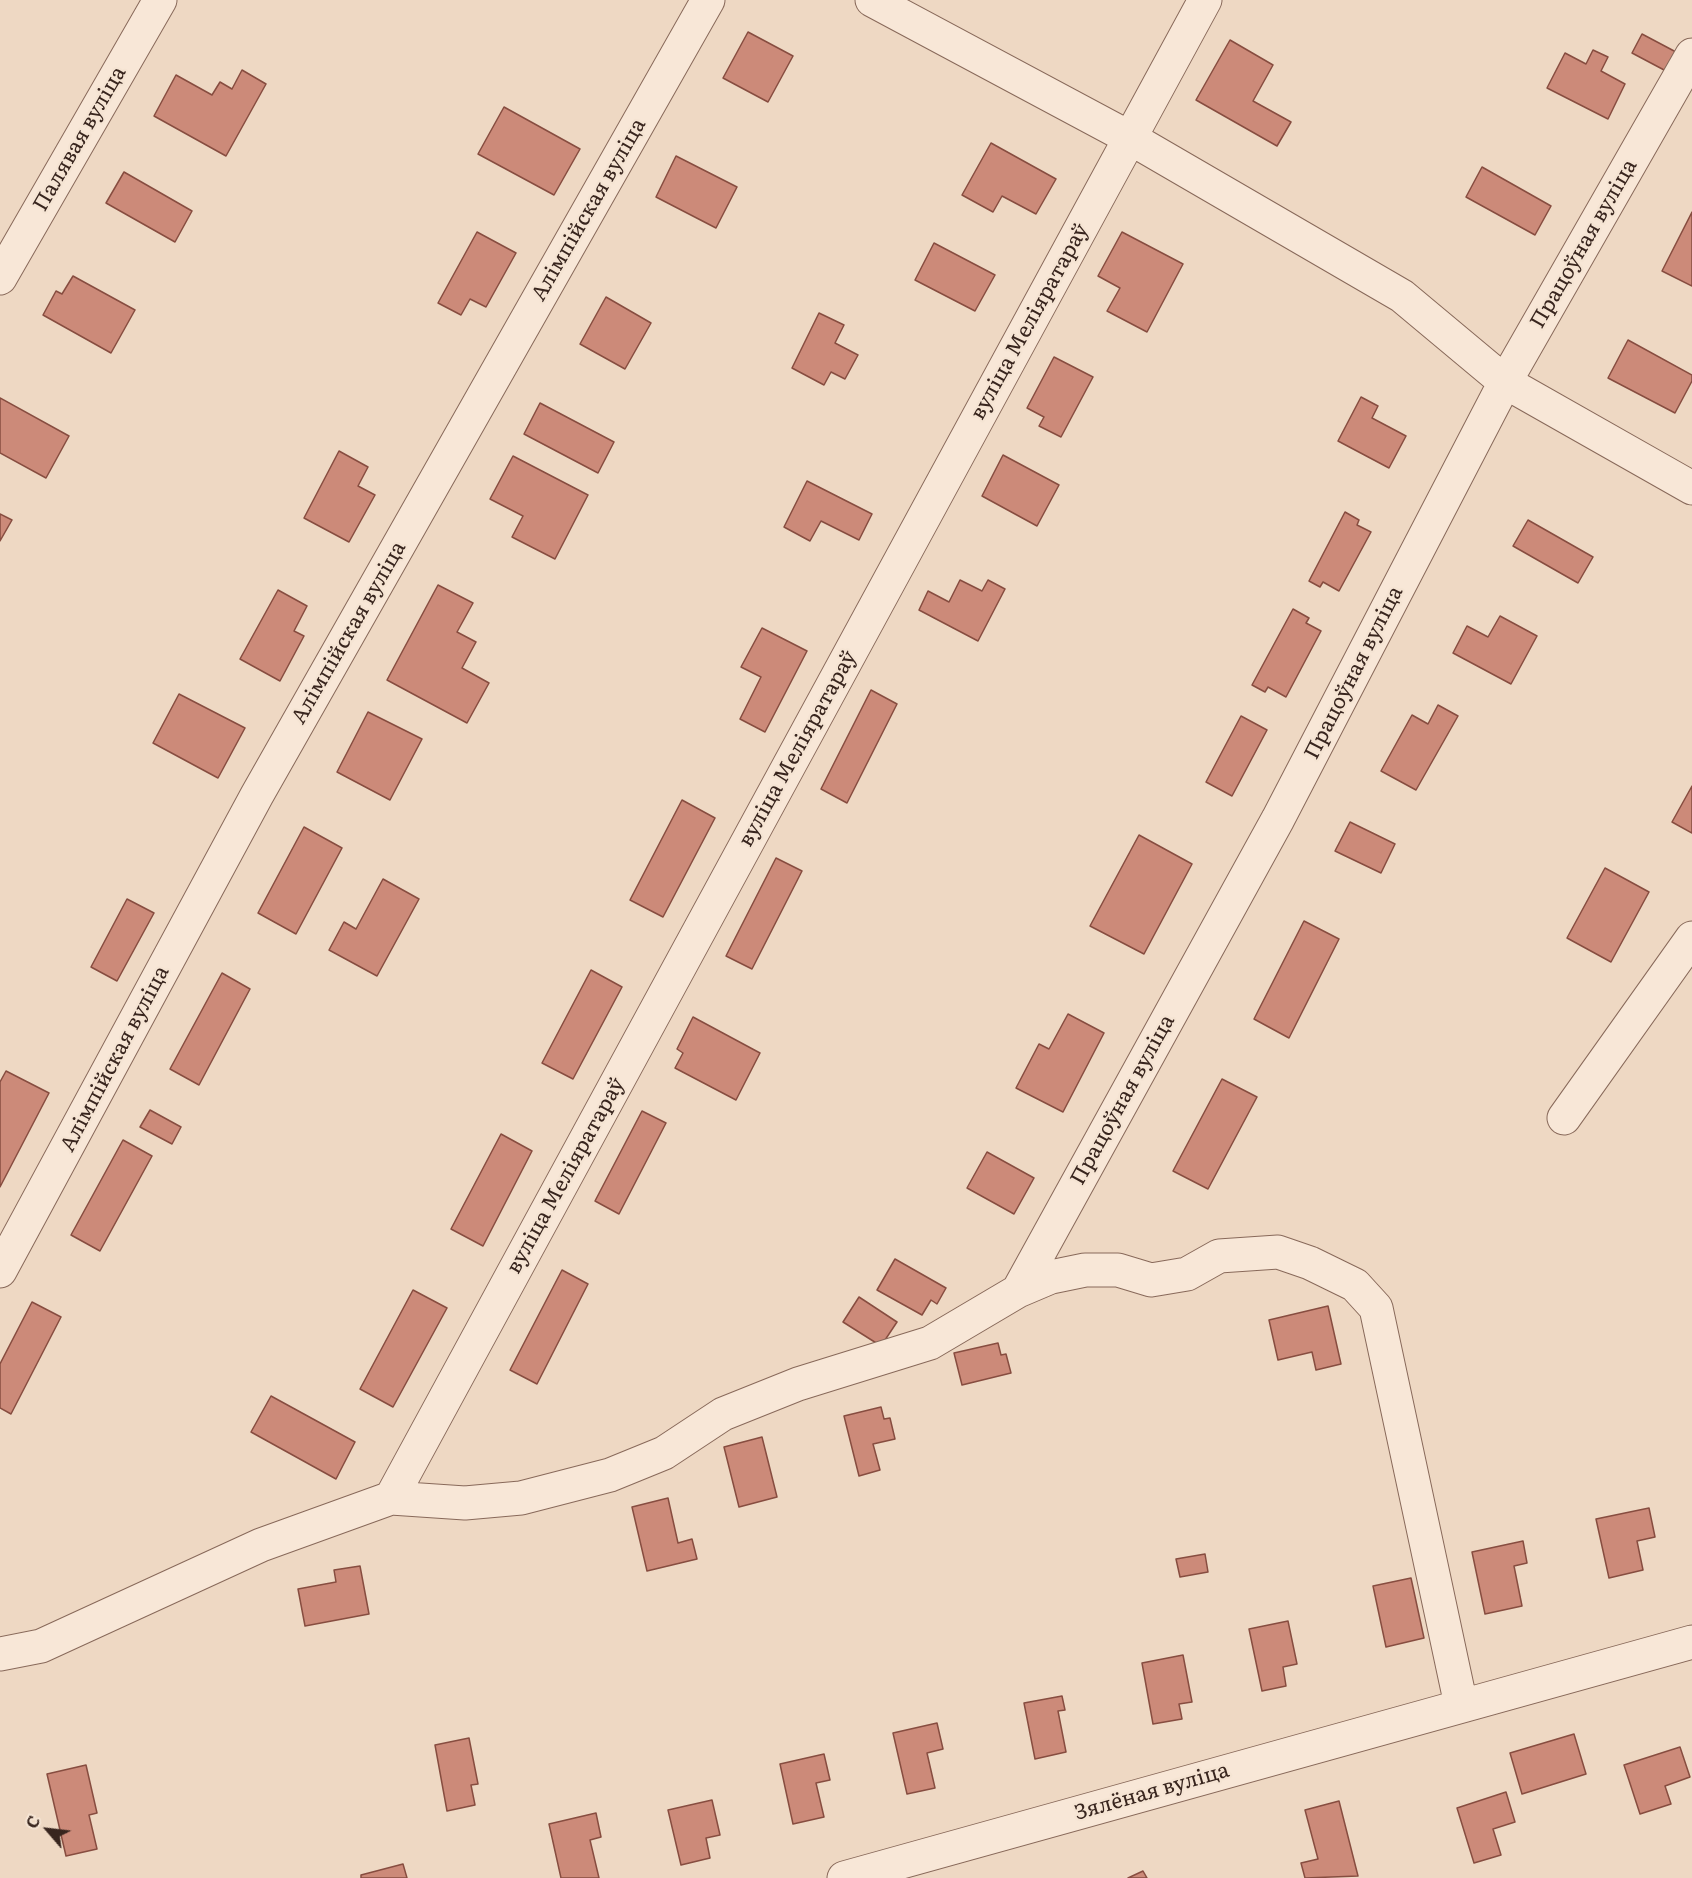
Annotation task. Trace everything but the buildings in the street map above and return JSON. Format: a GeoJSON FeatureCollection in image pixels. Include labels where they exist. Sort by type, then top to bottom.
{"type":"FeatureCollection","features":[{"type":"Feature","properties":{"kind":"street","name":"Палявая вуліца"},"geometry":{"type":"LineString","coordinates":[[0,278],[160,0]]}},
{"type":"Feature","properties":{"kind":"street","name":"Алімпійская вуліца"},"geometry":{"type":"LineString","coordinates":[[0,1271],[257,795],[708,0]]}},
{"type":"Feature","properties":{"kind":"street"},"geometry":{"type":"LineString","coordinates":[[872,0],[1130,138],[1402,296],[1505,382],[1692,488]]}},
{"type":"Feature","properties":{"kind":"street","name":"вуліца Меліяратараў"},"geometry":{"type":"LineString","coordinates":[[391,1498],[1205,0]]}},
{"type":"Feature","properties":{"kind":"street","name":"Працоўная вуліца"},"geometry":{"type":"LineString","coordinates":[[1018,1291],[1278,819],[1505,382],[1692,55]]}},
{"type":"Feature","properties":{"kind":"street"},"geometry":{"type":"LineString","coordinates":[[1564,1118],[1692,938]]}},
{"type":"Feature","properties":{"kind":"street"},"geometry":{"type":"LineString","coordinates":[[0,1654],[40,1646],[261,1545],[391,1498],[465,1503],[521,1498],[610,1475],[664,1453],[723,1414],[798,1384],[930,1343],[1018,1291],[1051,1277],[1085,1270],[1118,1270],[1150,1280],[1187,1274],[1219,1256],[1278,1252],[1310,1263],[1355,1285],[1376,1308],[1461,1705]]}},
{"type":"Feature","properties":{"kind":"street","name":"Зялёная вуліца"},"geometry":{"type":"LineString","coordinates":[[844,1878],[1692,1642]]}}]}
